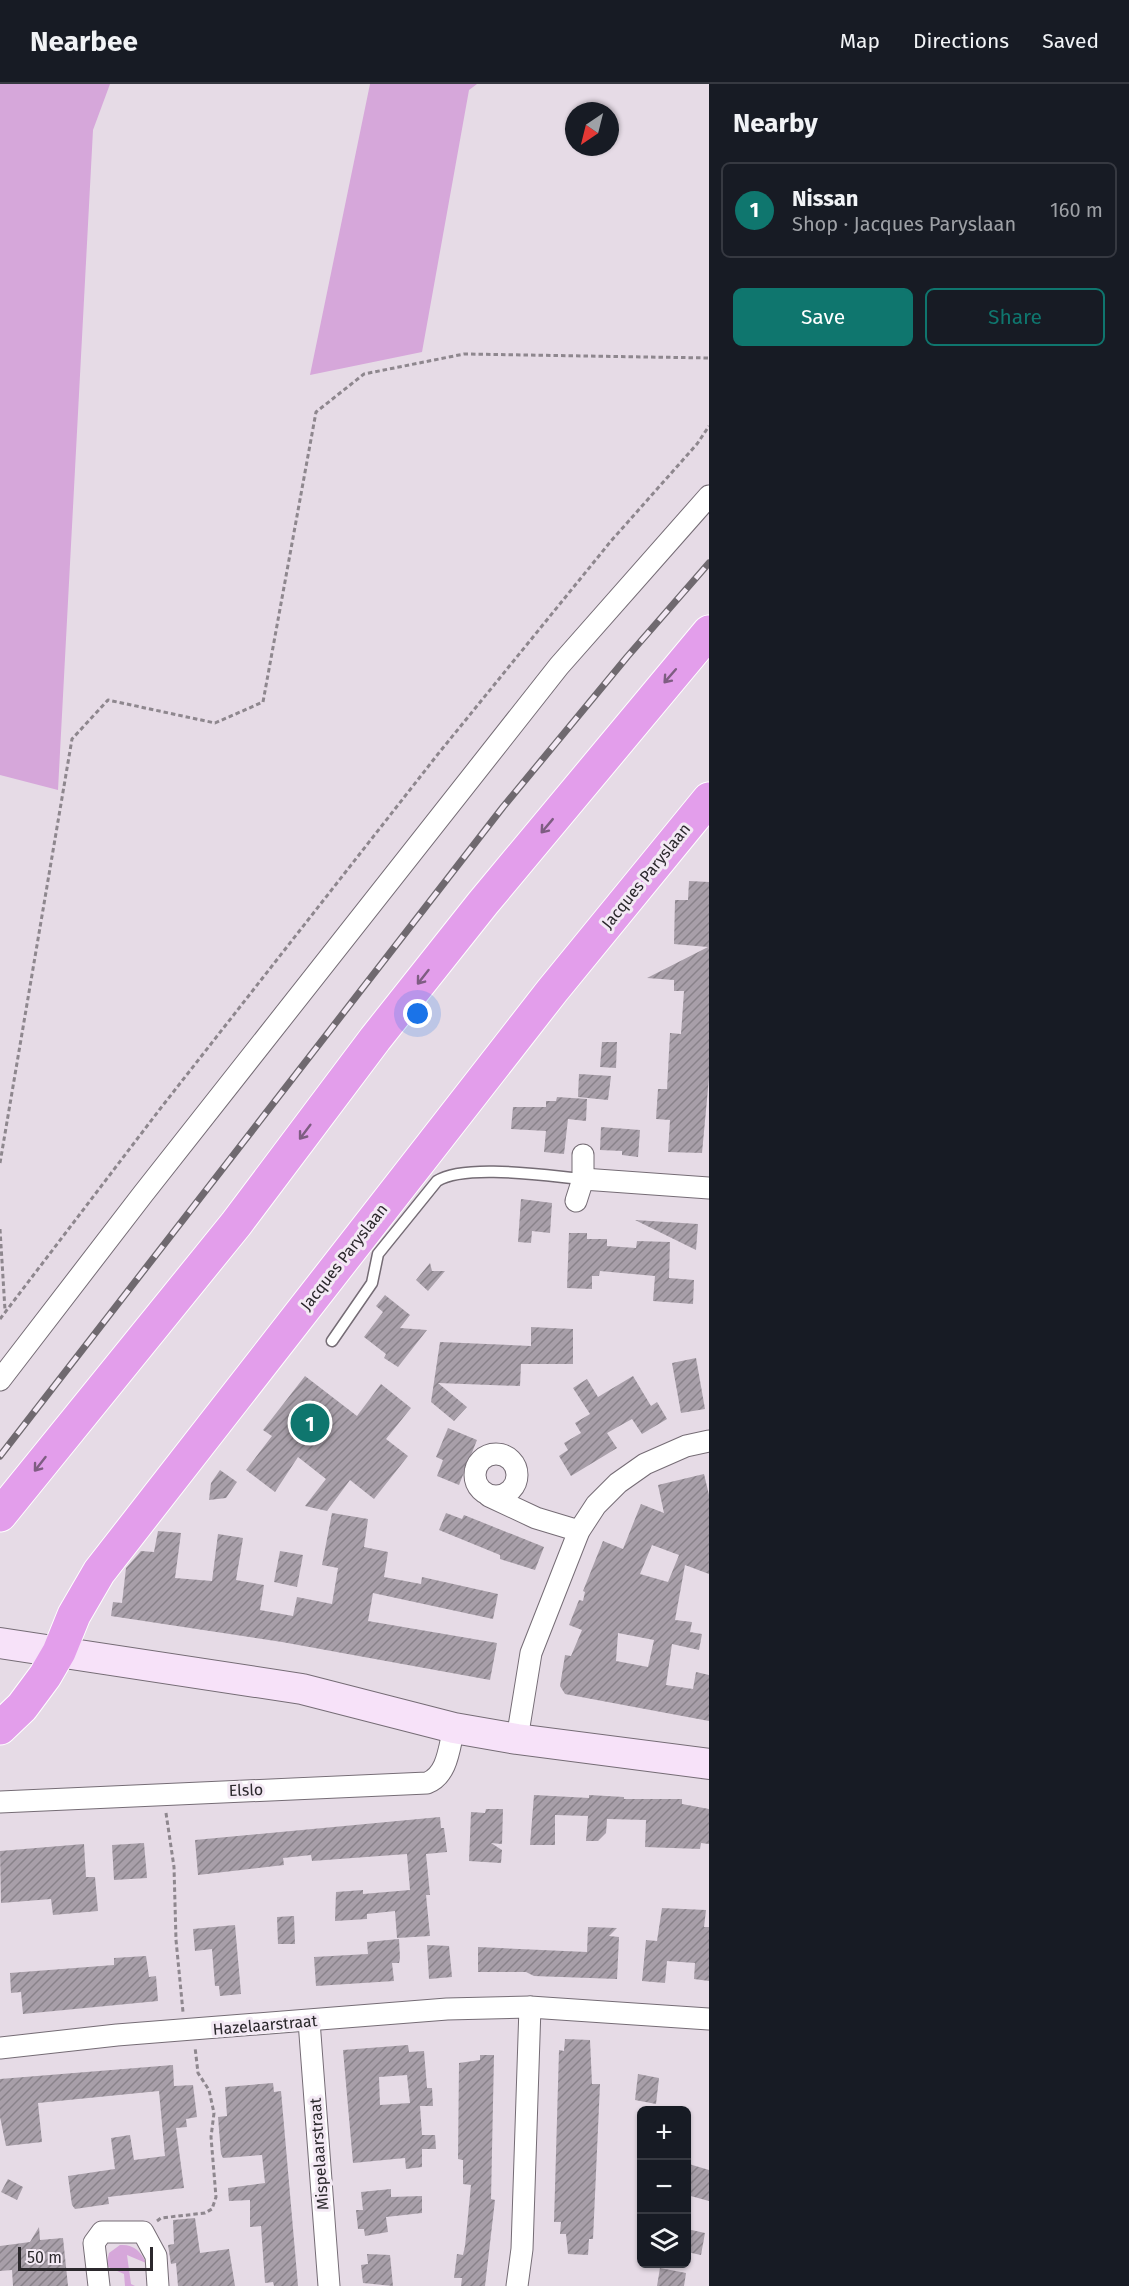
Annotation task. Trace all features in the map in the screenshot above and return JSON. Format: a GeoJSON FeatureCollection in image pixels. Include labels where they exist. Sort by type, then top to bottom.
{"type":"FeatureCollection","features":[{"type":"Feature","properties":{"kind":"highway"},"geometry":{"type":"LineString","coordinates":[[0,1515],[236,1224],[375,1039],[483,903],[709,632]]}},
{"type":"Feature","properties":{"kind":"highway","name":"Jacques Paryslaan"},"geometry":{"type":"LineString","coordinates":[[0,1728],[22,1707],[60,1652],[74,1615],[99,1572],[537,1010],[709,799]]}},
{"type":"Feature","properties":{"kind":"street"},"geometry":{"type":"LineString","coordinates":[[0,1380],[143,1194],[551,676],[709,496]]}},
{"type":"Feature","properties":{"kind":"street"},"geometry":{"type":"LineString","coordinates":[[576,1201],[583,1179],[583,1155]]}},
{"type":"Feature","properties":{"kind":"street"},"geometry":{"type":"LineString","coordinates":[[583,1179],[709,1188]]}},
{"type":"Feature","properties":{"kind":"street"},"geometry":{"type":"LineString","coordinates":[[517,1739],[531,1653],[579,1531],[596,1505],[618,1483],[645,1464],[686,1446],[709,1441]]}},
{"type":"Feature","properties":{"kind":"street"},"geometry":{"type":"LineString","coordinates":[[489,1496],[536,1518],[579,1531]]}},
{"type":"Feature","properties":{"kind":"street"},"geometry":{"type":"LineString","coordinates":[[0,1643],[302,1689],[454,1728],[517,1739],[709,1764]]}},
{"type":"Feature","properties":{"kind":"street","name":"Elslo"},"geometry":{"type":"LineString","coordinates":[[0,1802],[427,1783],[436,1779],[443,1771],[454,1728]]}},
{"type":"Feature","properties":{"kind":"street"},"geometry":{"type":"LineString","coordinates":[[517,2286],[522,2249],[530,2007]]}},
{"type":"Feature","properties":{"kind":"street","name":"Hazelaarstraat"},"geometry":{"type":"LineString","coordinates":[[0,2048],[67,2040],[447,2009],[530,2007],[709,2019]]}},
{"type":"Feature","properties":{"kind":"street","name":"Mispelaarstraat"},"geometry":{"type":"LineString","coordinates":[[309,2021],[329,2286]]}},
{"type":"Feature","properties":{"kind":"street"},"geometry":{"type":"LineString","coordinates":[[99,2286],[94,2243],[102,2232],[143,2232],[156,2256],[158,2286]]}},
{"type":"Feature","properties":{"kind":"lane"},"geometry":{"type":"LineString","coordinates":[[332,1341],[372,1283],[378,1254],[438,1181],[447,1175],[470,1171],[583,1179]]}},
{"type":"Feature","properties":{"kind":"path"},"geometry":{"type":"LineString","coordinates":[[0,1163],[72,739],[108,700],[215,723],[263,702],[316,412],[363,374],[464,354],[709,358]]}},
{"type":"Feature","properties":{"kind":"path"},"geometry":{"type":"LineString","coordinates":[[0,1319],[126,1153],[438,754],[611,541],[697,444],[709,426]]}},
{"type":"Feature","properties":{"kind":"path"},"geometry":{"type":"LineString","coordinates":[[0,1230],[5,1312]]}},
{"type":"Feature","properties":{"kind":"path"},"geometry":{"type":"LineString","coordinates":[[143,2232],[161,2218],[205,2213],[212,2209],[216,2197],[211,2137],[214,2113],[209,2090],[198,2073],[189,2031],[176,1940],[174,1867],[166,1825],[165,1794]]}},
{"type":"Feature","properties":{"kind":"shaded area"},"geometry":{"type":"Polygon","coordinates":[[[0,84],[110,84],[93,130],[58,790],[0,775],[0,84]]]}},
{"type":"Feature","properties":{"kind":"shaded area"},"geometry":{"type":"Polygon","coordinates":[[[370,84],[477,84],[469,90],[422,352],[310,375],[370,84]]]}},
{"type":"Feature","properties":{"kind":"shaded area"},"geometry":{"type":"Polygon","coordinates":[[[120,2245],[136,2249],[146,2263],[127,2255],[131,2284],[135,2286],[125,2286],[124,2274],[106,2266],[109,2253],[120,2245]]]}},
{"type":"Feature","properties":{"kind":"building"},"geometry":{"type":"Polygon","coordinates":[[[689,881],[709,882],[709,1078],[702,1153],[668,1152],[670,1120],[656,1119],[658,1089],[667,1089],[670,1033],[681,1034],[684,991],[674,991],[674,980],[647,978],[708,947],[674,944],[675,900],[688,900],[689,881]]]}},
{"type":"Feature","properties":{"kind":"building"},"geometry":{"type":"Polygon","coordinates":[[[602,1042],[617,1042],[616,1068],[600,1067],[602,1042]]]}},
{"type":"Feature","properties":{"kind":"building"},"geometry":{"type":"Polygon","coordinates":[[[579,1074],[611,1076],[608,1100],[578,1097],[579,1074]]]}},
{"type":"Feature","properties":{"kind":"building"},"geometry":{"type":"Polygon","coordinates":[[[557,1097],[587,1099],[586,1121],[568,1119],[564,1154],[544,1152],[546,1131],[511,1129],[513,1107],[546,1107],[546,1101],[556,1101],[557,1097]]]}},
{"type":"Feature","properties":{"kind":"building"},"geometry":{"type":"Polygon","coordinates":[[[601,1127],[640,1130],[638,1157],[622,1155],[622,1151],[600,1150],[601,1127]]]}},
{"type":"Feature","properties":{"kind":"building"},"geometry":{"type":"Polygon","coordinates":[[[521,1199],[552,1203],[550,1233],[532,1231],[531,1243],[518,1242],[521,1199]]]}},
{"type":"Feature","properties":{"kind":"building"},"geometry":{"type":"Polygon","coordinates":[[[635,1220],[698,1224],[696,1250],[635,1220]]]}},
{"type":"Feature","properties":{"kind":"building"},"geometry":{"type":"Polygon","coordinates":[[[569,1233],[587,1233],[587,1239],[607,1239],[607,1246],[636,1248],[637,1241],[670,1242],[669,1278],[694,1280],[693,1304],[653,1301],[655,1276],[600,1271],[599,1276],[592,1276],[592,1289],[567,1288],[569,1233]]]}},
{"type":"Feature","properties":{"kind":"building"},"geometry":{"type":"Polygon","coordinates":[[[430,1263],[432,1271],[445,1271],[428,1291],[416,1280],[430,1263]]]}},
{"type":"Feature","properties":{"kind":"building"},"geometry":{"type":"Polygon","coordinates":[[[385,1295],[410,1315],[400,1328],[427,1330],[398,1367],[384,1358],[386,1354],[364,1337],[383,1312],[376,1306],[385,1295]]]}},
{"type":"Feature","properties":{"kind":"building"},"geometry":{"type":"Polygon","coordinates":[[[531,1327],[573,1329],[573,1364],[521,1364],[520,1386],[438,1383],[467,1407],[454,1421],[431,1402],[440,1342],[531,1346],[531,1327]]]}},
{"type":"Feature","properties":{"kind":"building"},"geometry":{"type":"Polygon","coordinates":[[[696,1358],[705,1409],[681,1413],[672,1363],[696,1358]]]}},
{"type":"Feature","properties":{"kind":"building"},"geometry":{"type":"Polygon","coordinates":[[[305,1376],[357,1416],[381,1384],[411,1408],[386,1439],[408,1456],[374,1499],[350,1480],[327,1511],[305,1506],[326,1479],[298,1457],[275,1492],[246,1470],[272,1436],[263,1430],[305,1376]]]}},
{"type":"Feature","properties":{"kind":"building"},"geometry":{"type":"Polygon","coordinates":[[[633,1376],[651,1406],[657,1402],[667,1419],[642,1434],[632,1419],[607,1433],[617,1448],[571,1476],[559,1456],[568,1450],[564,1443],[581,1433],[575,1423],[590,1414],[573,1388],[587,1379],[598,1397],[633,1376]]]}},
{"type":"Feature","properties":{"kind":"building"},"geometry":{"type":"Polygon","coordinates":[[[448,1428],[477,1440],[459,1485],[437,1476],[443,1460],[436,1457],[448,1428]]]}},
{"type":"Feature","properties":{"kind":"building"},"geometry":{"type":"Polygon","coordinates":[[[220,1470],[237,1482],[226,1498],[209,1500],[211,1483],[220,1470]]]}},
{"type":"Feature","properties":{"kind":"building"},"geometry":{"type":"Polygon","coordinates":[[[704,1474],[709,1495],[709,1574],[685,1565],[675,1620],[692,1622],[690,1632],[702,1634],[699,1650],[672,1644],[666,1685],[693,1689],[696,1672],[709,1675],[709,1721],[565,1694],[560,1686],[565,1655],[571,1656],[582,1630],[569,1625],[579,1600],[583,1601],[585,1592],[583,1591],[603,1541],[623,1549],[641,1504],[664,1513],[658,1485],[704,1474]],[[652,1545],[640,1574],[668,1582],[679,1555],[652,1545]],[[618,1633],[616,1661],[648,1667],[654,1640],[618,1633]]]}},
{"type":"Feature","properties":{"kind":"building"},"geometry":{"type":"Polygon","coordinates":[[[332,1513],[368,1519],[364,1547],[388,1552],[384,1577],[421,1584],[422,1577],[498,1594],[493,1619],[373,1593],[368,1621],[497,1643],[490,1680],[282,1642],[111,1616],[113,1602],[122,1603],[126,1568],[141,1551],[154,1552],[158,1531],[181,1533],[175,1578],[212,1581],[218,1534],[243,1538],[236,1580],[264,1585],[260,1610],[293,1616],[297,1597],[332,1604],[338,1568],[322,1565],[332,1513]]]}},
{"type":"Feature","properties":{"kind":"building"},"geometry":{"type":"Polygon","coordinates":[[[446,1513],[462,1519],[464,1515],[544,1547],[535,1570],[500,1559],[500,1555],[439,1530],[446,1513]]]}},
{"type":"Feature","properties":{"kind":"building"},"geometry":{"type":"Polygon","coordinates":[[[280,1551],[303,1555],[297,1587],[274,1582],[280,1551]]]}},
{"type":"Feature","properties":{"kind":"building"},"geometry":{"type":"Polygon","coordinates":[[[534,1795],[682,1799],[682,1804],[709,1809],[709,1844],[701,1843],[700,1849],[645,1847],[646,1820],[607,1819],[606,1833],[598,1841],[586,1841],[588,1816],[555,1815],[555,1845],[530,1845],[534,1795]]]}},
{"type":"Feature","properties":{"kind":"building"},"geometry":{"type":"Polygon","coordinates":[[[486,1809],[503,1809],[502,1844],[491,1843],[502,1850],[501,1863],[469,1861],[471,1812],[485,1813],[486,1809]]]}},
{"type":"Feature","properties":{"kind":"building"},"geometry":{"type":"Polygon","coordinates":[[[440,1817],[447,1852],[426,1854],[430,1895],[426,1895],[430,1936],[397,1938],[395,1911],[367,1914],[367,1919],[335,1921],[336,1892],[363,1890],[363,1894],[410,1890],[407,1854],[312,1861],[311,1855],[283,1858],[284,1865],[198,1875],[195,1840],[440,1817]]]}},
{"type":"Feature","properties":{"kind":"building"},"geometry":{"type":"Polygon","coordinates":[[[144,1843],[147,1878],[114,1880],[112,1845],[144,1843]]]}},
{"type":"Feature","properties":{"kind":"building"},"geometry":{"type":"Polygon","coordinates":[[[84,1844],[86,1877],[95,1877],[98,1911],[53,1915],[51,1899],[1,1903],[0,1851],[84,1844]]]}},
{"type":"Feature","properties":{"kind":"building"},"geometry":{"type":"Polygon","coordinates":[[[662,1908],[706,1910],[704,1927],[709,1927],[709,1981],[694,1979],[695,1963],[667,1961],[665,1983],[642,1981],[646,1940],[657,1941],[662,1908]]]}},
{"type":"Feature","properties":{"kind":"building"},"geometry":{"type":"Polygon","coordinates":[[[294,1916],[295,1944],[278,1944],[277,1917],[294,1916]]]}},
{"type":"Feature","properties":{"kind":"building"},"geometry":{"type":"Polygon","coordinates":[[[235,1925],[241,1994],[220,1996],[219,1986],[215,1986],[212,1949],[195,1951],[193,1929],[235,1925]]]}},
{"type":"Feature","properties":{"kind":"building"},"geometry":{"type":"Polygon","coordinates":[[[588,1927],[617,1928],[609,1936],[619,1937],[617,1979],[534,1976],[526,1972],[478,1972],[478,1947],[587,1952],[588,1927]]]}},
{"type":"Feature","properties":{"kind":"building"},"geometry":{"type":"Polygon","coordinates":[[[399,1939],[399,1963],[392,1963],[394,1981],[316,1986],[314,1957],[368,1954],[367,1942],[399,1939]]]}},
{"type":"Feature","properties":{"kind":"building"},"geometry":{"type":"Polygon","coordinates":[[[427,1945],[449,1946],[452,1977],[429,1979],[427,1945]]]}},
{"type":"Feature","properties":{"kind":"building"},"geometry":{"type":"Polygon","coordinates":[[[146,1956],[149,1977],[156,1976],[158,2001],[23,2014],[21,1992],[11,1993],[10,1973],[114,1965],[114,1958],[146,1956]]]}},
{"type":"Feature","properties":{"kind":"building"},"geometry":{"type":"Polygon","coordinates":[[[565,2039],[590,2040],[592,2084],[600,2084],[593,2239],[589,2239],[588,2255],[568,2254],[566,2234],[560,2234],[561,2222],[554,2222],[559,2050],[564,2051],[565,2039]]]}},
{"type":"Feature","properties":{"kind":"building"},"geometry":{"type":"Polygon","coordinates":[[[408,2045],[409,2052],[424,2051],[427,2088],[432,2088],[433,2106],[420,2106],[422,2135],[435,2135],[436,2149],[422,2149],[422,2167],[406,2169],[405,2158],[353,2163],[343,2050],[408,2045]],[[407,2075],[379,2077],[380,2105],[410,2103],[407,2075]]]}},
{"type":"Feature","properties":{"kind":"building"},"geometry":{"type":"Polygon","coordinates":[[[480,2055],[494,2055],[491,2199],[495,2200],[485,2286],[461,2286],[462,2278],[454,2278],[457,2254],[463,2255],[465,2246],[471,2185],[463,2184],[463,2160],[458,2159],[459,2063],[480,2060],[480,2055]]]}},
{"type":"Feature","properties":{"kind":"building"},"geometry":{"type":"Polygon","coordinates":[[[173,2065],[174,2086],[193,2085],[197,2117],[186,2119],[187,2127],[176,2128],[184,2188],[108,2197],[109,2204],[75,2209],[72,2205],[68,2176],[115,2169],[111,2138],[130,2135],[134,2160],[165,2156],[159,2091],[38,2103],[42,2142],[6,2146],[0,2117],[0,2079],[173,2065]]]}},
{"type":"Feature","properties":{"kind":"building"},"geometry":{"type":"Polygon","coordinates":[[[638,2074],[659,2078],[656,2104],[635,2100],[638,2074]]]}},
{"type":"Feature","properties":{"kind":"building"},"geometry":{"type":"Polygon","coordinates":[[[273,2083],[274,2092],[281,2091],[298,2286],[274,2286],[273,2282],[265,2283],[261,2226],[250,2227],[250,2200],[229,2201],[228,2188],[265,2183],[262,2155],[223,2158],[221,2154],[218,2117],[227,2116],[225,2087],[273,2083]]]}},
{"type":"Feature","properties":{"kind":"building"},"geometry":{"type":"Polygon","coordinates":[[[691,2165],[709,2170],[709,2201],[691,2196],[691,2165]]]}},
{"type":"Feature","properties":{"kind":"building"},"geometry":{"type":"Polygon","coordinates":[[[8,2179],[23,2187],[17,2200],[1,2192],[8,2179]]]}},
{"type":"Feature","properties":{"kind":"building"},"geometry":{"type":"Polygon","coordinates":[[[391,2189],[391,2197],[422,2196],[422,2213],[386,2217],[388,2232],[365,2236],[364,2229],[358,2229],[356,2210],[363,2210],[361,2192],[391,2189]]]}},
{"type":"Feature","properties":{"kind":"building"},"geometry":{"type":"Polygon","coordinates":[[[195,2218],[200,2253],[229,2249],[235,2286],[178,2286],[176,2263],[171,2264],[168,2245],[174,2244],[173,2220],[195,2218]]]}},
{"type":"Feature","properties":{"kind":"building"},"geometry":{"type":"Polygon","coordinates":[[[39,2227],[40,2240],[63,2238],[68,2286],[13,2286],[12,2270],[0,2271],[0,2246],[30,2242],[39,2227]]]}},
{"type":"Feature","properties":{"kind":"building"},"geometry":{"type":"Polygon","coordinates":[[[691,2230],[705,2233],[701,2255],[691,2253],[691,2230]]]}},
{"type":"Feature","properties":{"kind":"building"},"geometry":{"type":"Polygon","coordinates":[[[367,2254],[390,2255],[393,2286],[363,2283],[361,2265],[368,2264],[367,2254]]]}},
{"type":"Feature","properties":{"kind":"building"},"geometry":{"type":"Polygon","coordinates":[[[660,2268],[686,2273],[684,2286],[657,2286],[660,2268]]]}},
{"type":"Feature","properties":{"kind":"railway"},"geometry":{"type":"LineString","coordinates":[[0,1456],[503,807],[627,657],[709,563]]}},
{"type":"Feature","properties":{"kind":"place","name":"Nissan"},"geometry":{"type":"Point","coordinates":[310,1423]}}]}
